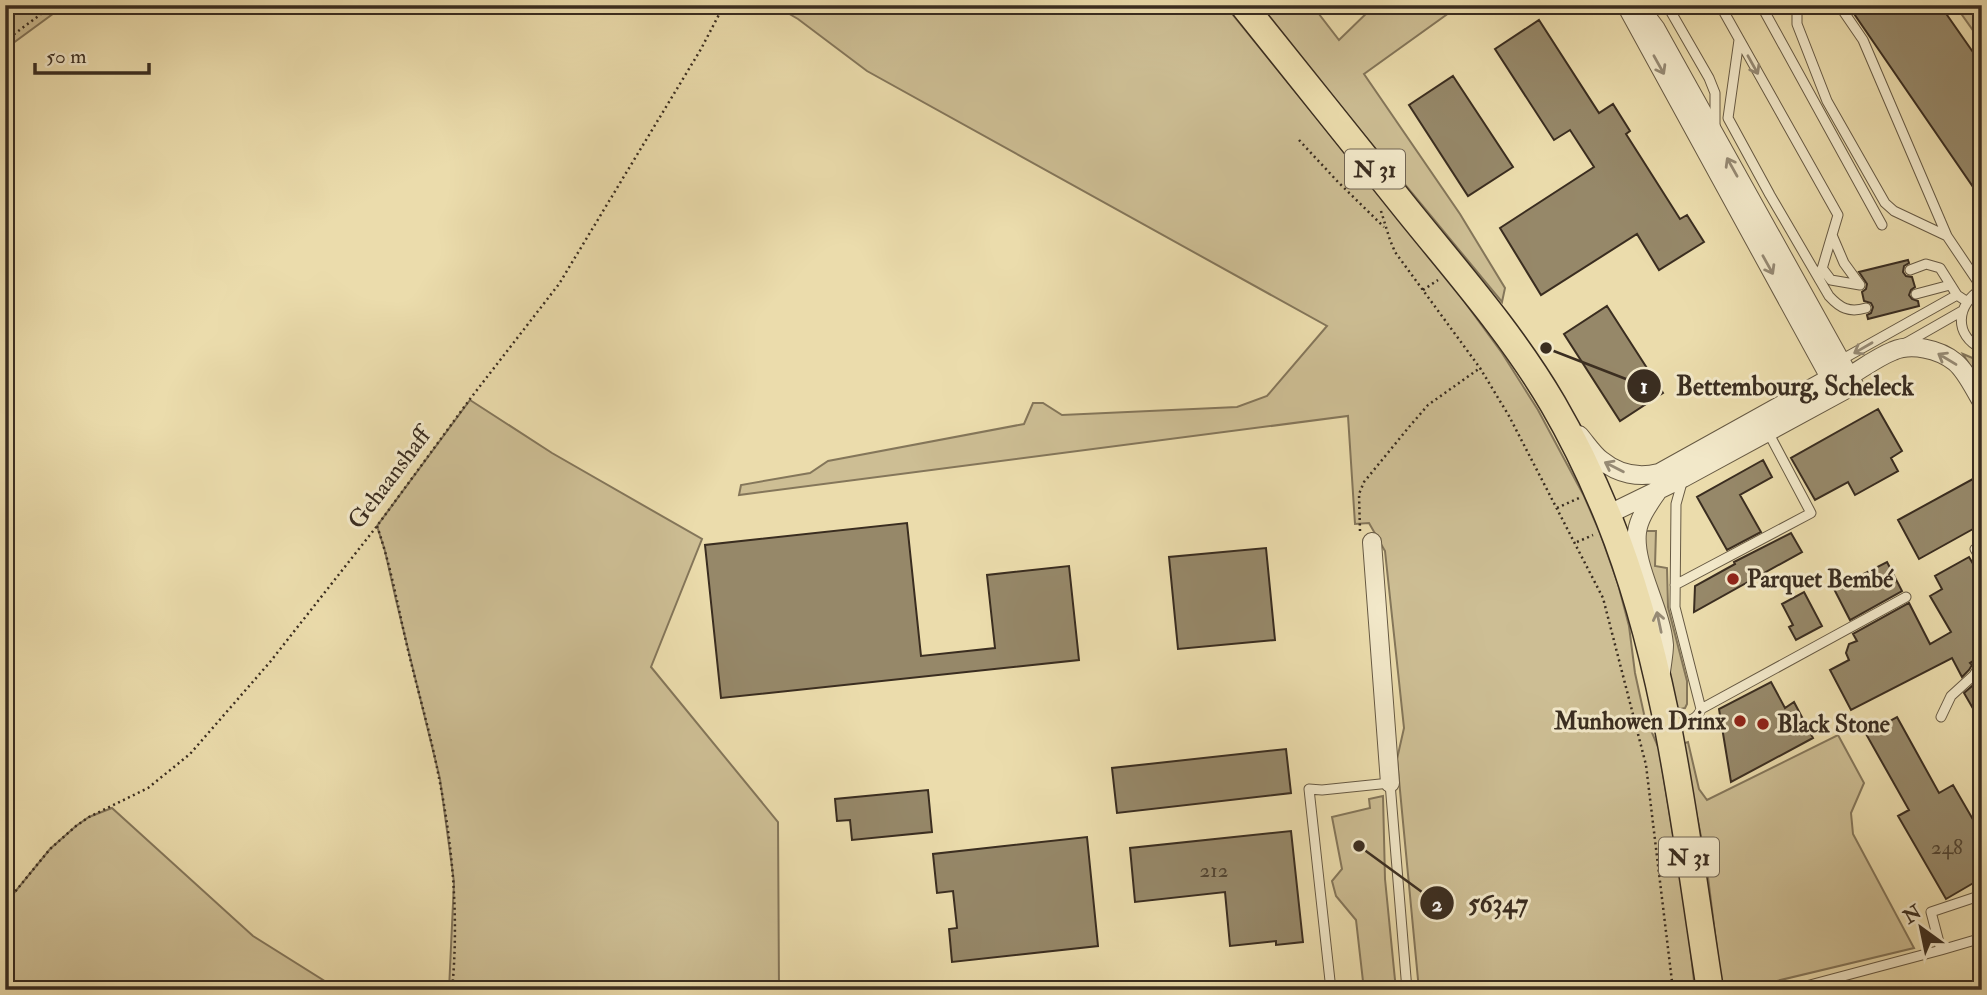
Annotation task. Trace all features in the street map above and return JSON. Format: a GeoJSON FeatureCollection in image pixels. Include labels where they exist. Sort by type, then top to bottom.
{"type":"FeatureCollection","features":[{"type":"Feature","properties":{"kind":"main road","name":"N 31"},"geometry":{"type":"LineString","coordinates":[[1243,5],[1480,300],[1552,402],[1580,457],[1599,513],[1641,614],[1667,725],[1710,990]]}},
{"type":"Feature","properties":{"kind":"street"},"geometry":{"type":"LineString","coordinates":[[1599,513],[1657,492],[1854,385],[1838,380],[1626,5]]}},
{"type":"Feature","properties":{"kind":"street"},"geometry":{"type":"LineString","coordinates":[[1638,5],[1656,29],[1675,94],[1715,136],[1736,203],[1841,360],[1838,380]]}},
{"type":"Feature","properties":{"kind":"street"},"geometry":{"type":"LineString","coordinates":[[1552,402],[1600,460],[1635,476],[1659,473],[1893,351],[1913,347],[1940,354],[1955,362],[1982,402]]}},
{"type":"Feature","properties":{"kind":"street"},"geometry":{"type":"LineString","coordinates":[[1599,513],[1838,380]]}},
{"type":"Feature","properties":{"kind":"street"},"geometry":{"type":"LineString","coordinates":[[1657,492],[1637,530],[1637,550],[1657,611],[1664,645],[1659,690]]}},
{"type":"Feature","properties":{"kind":"street"},"geometry":{"type":"LineString","coordinates":[[1371,542],[1390,783]]}},
{"type":"Feature","properties":{"kind":"lane"},"geometry":{"type":"LineString","coordinates":[[1667,5],[1715,93],[1715,136]]}},
{"type":"Feature","properties":{"kind":"lane"},"geometry":{"type":"LineString","coordinates":[[1720,5],[1838,215],[1819,279]]}},
{"type":"Feature","properties":{"kind":"lane"},"geometry":{"type":"LineString","coordinates":[[1761,5],[1882,225]]}},
{"type":"Feature","properties":{"kind":"lane"},"geometry":{"type":"LineString","coordinates":[[1801,5],[1797,24],[1827,102],[1885,204],[1947,236]]}},
{"type":"Feature","properties":{"kind":"lane"},"geometry":{"type":"LineString","coordinates":[[1839,5],[1863,40],[1947,236],[1982,288],[1966,301],[1961,320],[1967,338],[1982,349]]}},
{"type":"Feature","properties":{"kind":"lane"},"geometry":{"type":"LineString","coordinates":[[1739,40],[1728,118],[1829,296],[1839,308],[1856,311],[1866,308]]}},
{"type":"Feature","properties":{"kind":"lane"},"geometry":{"type":"LineString","coordinates":[[1822,268],[1831,280],[1860,285],[1844,263],[1832,235]]}},
{"type":"Feature","properties":{"kind":"lane"},"geometry":{"type":"LineString","coordinates":[[1910,270],[1926,264],[1940,268],[1957,295],[1966,301]]}},
{"type":"Feature","properties":{"kind":"lane"},"geometry":{"type":"LineString","coordinates":[[1916,294],[1950,285]]}},
{"type":"Feature","properties":{"kind":"lane"},"geometry":{"type":"LineString","coordinates":[[1841,360],[1957,295]]}},
{"type":"Feature","properties":{"kind":"lane"},"geometry":{"type":"LineString","coordinates":[[1893,351],[1962,312]]}},
{"type":"Feature","properties":{"kind":"lane"},"geometry":{"type":"LineString","coordinates":[[1675,585],[1811,513],[1768,432]]}},
{"type":"Feature","properties":{"kind":"lane"},"geometry":{"type":"LineString","coordinates":[[1667,725],[1692,720],[1698,716],[1701,709],[1675,607],[1676,504],[1684,478]]}},
{"type":"Feature","properties":{"kind":"lane"},"geometry":{"type":"LineString","coordinates":[[1982,545],[1975,549],[1982,561]]}},
{"type":"Feature","properties":{"kind":"lane"},"geometry":{"type":"LineString","coordinates":[[1701,709],[1906,597]]}},
{"type":"Feature","properties":{"kind":"lane"},"geometry":{"type":"LineString","coordinates":[[1941,717],[1951,695],[1974,675],[1982,663]]}},
{"type":"Feature","properties":{"kind":"lane"},"geometry":{"type":"LineString","coordinates":[[1331,990],[1309,789],[1390,783],[1407,990]]}},
{"type":"Feature","properties":{"kind":"lane"},"geometry":{"type":"LineString","coordinates":[[1941,950],[1931,912],[1982,895]]}},
{"type":"Feature","properties":{"kind":"lane"},"geometry":{"type":"LineString","coordinates":[[1791,990],[1982,937]]}},
{"type":"Feature","properties":{"kind":"path"},"geometry":{"type":"LineString","coordinates":[[5,41],[52,5]]}},
{"type":"Feature","properties":{"kind":"path","name":"Gehaanshaff"},"geometry":{"type":"LineString","coordinates":[[5,904],[50,849],[76,826],[148,788],[190,754],[270,662],[377,526],[559,284],[701,49],[724,5]]}},
{"type":"Feature","properties":{"kind":"path"},"geometry":{"type":"LineString","coordinates":[[1299,140],[1338,183],[1386,229]]}},
{"type":"Feature","properties":{"kind":"path"},"geometry":{"type":"LineString","coordinates":[[1379,205],[1395,252],[1479,368],[1509,416],[1603,598],[1646,765],[1673,990]]}},
{"type":"Feature","properties":{"kind":"path"},"geometry":{"type":"LineString","coordinates":[[1371,542],[1359,529],[1359,494],[1364,482],[1428,405],[1479,368]]}},
{"type":"Feature","properties":{"kind":"path"},"geometry":{"type":"LineString","coordinates":[[1557,508],[1599,513]]}},
{"type":"Feature","properties":{"kind":"path"},"geometry":{"type":"LineString","coordinates":[[1575,542],[1599,513]]}},
{"type":"Feature","properties":{"kind":"path"},"geometry":{"type":"LineString","coordinates":[[377,526],[440,779],[454,882],[452,990]]}},
{"type":"Feature","properties":{"kind":"shaded area"},"geometry":{"type":"Polygon","coordinates":[[[5,5],[65,5],[5,49],[5,5]]]}},
{"type":"Feature","properties":{"kind":"shaded area"},"geometry":{"type":"Polygon","coordinates":[[[774,5],[1225,5],[1450,282],[1502,353],[1538,410],[1584,496],[1618,584],[1629,626],[1644,714],[1659,749],[1687,919],[1695,990],[1419,990],[1397,759],[1404,728],[1385,551],[1369,523],[1355,524],[1348,416],[739,495],[741,485],[810,473],[828,461],[1024,424],[1033,403],[1043,403],[1062,415],[1237,407],[1267,396],[1327,326],[867,71],[798,19],[774,5]]]}},
{"type":"Feature","properties":{"kind":"shaded area"},"geometry":{"type":"Polygon","coordinates":[[[1257,5],[1292,5],[1298,13],[1312,5],[1339,40],[1375,5],[1460,5],[1364,74],[1460,214],[1505,288],[1502,302],[1257,5]]]}},
{"type":"Feature","properties":{"kind":"shaded area"},"geometry":{"type":"Polygon","coordinates":[[[1955,5],[1982,5],[1982,43],[1955,5]]]}},
{"type":"Feature","properties":{"kind":"shaded area"},"geometry":{"type":"Polygon","coordinates":[[[1963,354],[1982,362],[1982,377],[1978,379],[1963,354]]]}},
{"type":"Feature","properties":{"kind":"shaded area"},"geometry":{"type":"Polygon","coordinates":[[[470,400],[552,453],[702,539],[651,667],[778,822],[779,990],[449,990],[454,882],[440,779],[377,526],[470,400]]]}},
{"type":"Feature","properties":{"kind":"shaded area"},"geometry":{"type":"Polygon","coordinates":[[[1644,531],[1656,531],[1655,566],[1667,568],[1668,607],[1687,681],[1685,708],[1676,707],[1670,679],[1669,644],[1643,550],[1644,531]]]}},
{"type":"Feature","properties":{"kind":"shaded area"},"geometry":{"type":"Polygon","coordinates":[[[1838,735],[1864,783],[1851,813],[1853,834],[1914,948],[1764,984],[1764,990],[1722,990],[1706,861],[1682,744],[1688,742],[1699,789],[1707,800],[1838,735]]]}},
{"type":"Feature","properties":{"kind":"shaded area"},"geometry":{"type":"Polygon","coordinates":[[[1383,796],[1385,879],[1396,990],[1364,990],[1356,920],[1336,896],[1332,881],[1342,869],[1332,817],[1370,808],[1369,799],[1383,796]]]}},
{"type":"Feature","properties":{"kind":"shaded area"},"geometry":{"type":"Polygon","coordinates":[[[112,808],[253,936],[339,990],[5,990],[5,904],[50,849],[89,817],[112,808]]]}},
{"type":"Feature","properties":{"kind":"building"},"geometry":{"type":"Polygon","coordinates":[[[1848,5],[1940,5],[1982,65],[1982,200],[1848,5]]]}},
{"type":"Feature","properties":{"kind":"building"},"geometry":{"type":"Polygon","coordinates":[[[1539,20],[1599,113],[1613,104],[1630,131],[1626,134],[1680,219],[1687,215],[1704,242],[1659,270],[1637,234],[1541,295],[1500,228],[1594,167],[1570,130],[1554,140],[1495,49],[1539,20]]]}},
{"type":"Feature","properties":{"kind":"building"},"geometry":{"type":"Polygon","coordinates":[[[1453,76],[1513,167],[1468,196],[1409,105],[1453,76]]]}},
{"type":"Feature","properties":{"kind":"building"},"geometry":{"type":"Polygon","coordinates":[[[1908,260],[1903,272],[1912,277],[1915,287],[1909,295],[1918,301],[1919,306],[1868,319],[1867,315],[1873,307],[1871,303],[1864,301],[1862,292],[1867,284],[1859,272],[1908,260]]]}},
{"type":"Feature","properties":{"kind":"building"},"geometry":{"type":"Polygon","coordinates":[[[1607,306],[1663,393],[1620,421],[1564,334],[1607,306]]]}},
{"type":"Feature","properties":{"kind":"building"},"geometry":{"type":"Polygon","coordinates":[[[1878,409],[1902,451],[1891,458],[1898,471],[1855,495],[1848,482],[1815,500],[1791,458],[1878,409]]]}},
{"type":"Feature","properties":{"kind":"building"},"geometry":{"type":"Polygon","coordinates":[[[1763,460],[1772,477],[1740,495],[1761,532],[1727,550],[1697,497],[1763,460]]]}},
{"type":"Feature","properties":{"kind":"building"},"geometry":{"type":"Polygon","coordinates":[[[1982,474],[1982,524],[1919,559],[1898,520],[1982,474]]]}},
{"type":"Feature","properties":{"kind":"building"},"geometry":{"type":"Polygon","coordinates":[[[907,523],[921,656],[995,648],[987,575],[1069,566],[1079,660],[721,698],[705,545],[907,523]]]}},
{"type":"Feature","properties":{"kind":"building"},"geometry":{"type":"Polygon","coordinates":[[[1791,533],[1802,552],[1694,612],[1695,586],[1735,564],[1734,562],[1791,533]]]}},
{"type":"Feature","properties":{"kind":"building"},"geometry":{"type":"Polygon","coordinates":[[[1266,548],[1275,640],[1178,649],[1169,557],[1266,548]]]}},
{"type":"Feature","properties":{"kind":"building"},"geometry":{"type":"Polygon","coordinates":[[[1969,557],[1982,579],[1982,655],[1970,663],[1972,665],[1962,677],[1952,658],[1851,710],[1830,670],[1849,660],[1846,653],[1849,644],[1857,641],[1853,634],[1909,603],[1930,644],[1951,632],[1930,596],[1942,589],[1935,576],[1969,557]]]}},
{"type":"Feature","properties":{"kind":"building"},"geometry":{"type":"Polygon","coordinates":[[[1887,562],[1902,591],[1850,620],[1834,589],[1887,562]]]}},
{"type":"Feature","properties":{"kind":"building"},"geometry":{"type":"Polygon","coordinates":[[[1804,592],[1822,626],[1796,640],[1789,627],[1793,625],[1782,604],[1804,592]]]}},
{"type":"Feature","properties":{"kind":"building"},"geometry":{"type":"Polygon","coordinates":[[[1980,679],[1982,683],[1982,724],[1964,693],[1980,679]]]}},
{"type":"Feature","properties":{"kind":"building","name":"Black Stone"},"geometry":{"type":"Polygon","coordinates":[[[1771,682],[1785,708],[1794,702],[1813,738],[1731,782],[1719,709],[1771,682]]]}},
{"type":"Feature","properties":{"kind":"building"},"geometry":{"type":"Polygon","coordinates":[[[1897,717],[1939,793],[1953,785],[1982,835],[1982,878],[1946,899],[1898,816],[1909,810],[1866,734],[1897,717]]]}},
{"type":"Feature","properties":{"kind":"building"},"geometry":{"type":"Polygon","coordinates":[[[1286,749],[1291,793],[1117,813],[1112,768],[1286,749]]]}},
{"type":"Feature","properties":{"kind":"building"},"geometry":{"type":"Polygon","coordinates":[[[928,790],[932,832],[852,840],[850,820],[837,821],[835,799],[928,790]]]}},
{"type":"Feature","properties":{"kind":"building"},"geometry":{"type":"Polygon","coordinates":[[[1291,831],[1303,942],[1276,945],[1276,941],[1230,946],[1225,892],[1135,902],[1130,848],[1291,831]]]}},
{"type":"Feature","properties":{"kind":"building"},"geometry":{"type":"Polygon","coordinates":[[[1087,837],[1098,946],[952,962],[949,929],[957,928],[953,891],[937,893],[933,854],[1087,837]]]}},
{"type":"Feature","properties":{"kind":"place","name":"Bettembourg, Scheleck"},"geometry":{"type":"Point","coordinates":[1546,348]}},
{"type":"Feature","properties":{"kind":"place","name":"Parquet Bembé"},"geometry":{"type":"Point","coordinates":[1733,579]}},
{"type":"Feature","properties":{"kind":"place","name":"Munhowen Drinx"},"geometry":{"type":"Point","coordinates":[1740,721]}},
{"type":"Feature","properties":{"kind":"place","name":"Black Stone"},"geometry":{"type":"Point","coordinates":[1763,724]}},
{"type":"Feature","properties":{"kind":"place","name":"56347"},"geometry":{"type":"Point","coordinates":[1359,846]}}]}
